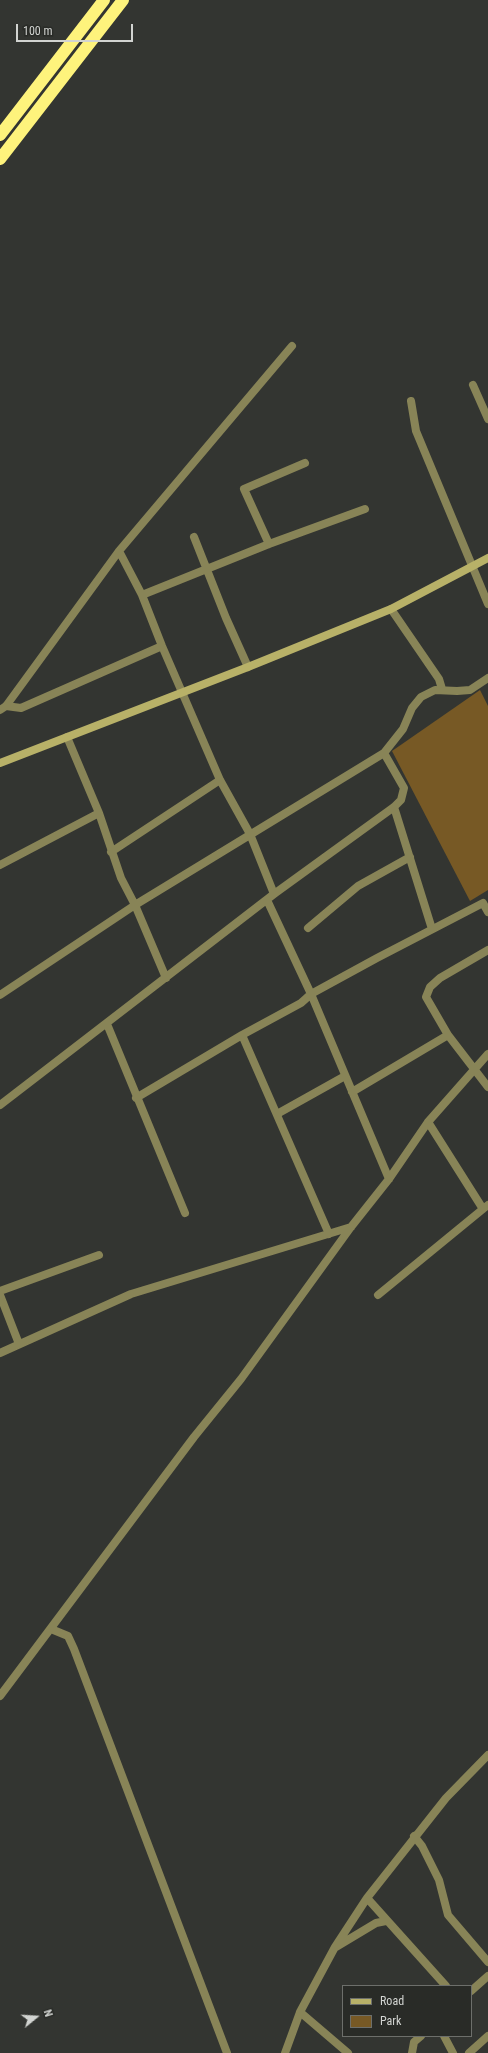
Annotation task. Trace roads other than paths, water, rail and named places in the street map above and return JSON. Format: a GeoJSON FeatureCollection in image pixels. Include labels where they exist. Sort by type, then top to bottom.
{"type":"FeatureCollection","features":[{"type":"Feature","properties":{"kind":"highway"},"geometry":{"type":"LineString","coordinates":[[0,135],[104,0]]}},
{"type":"Feature","properties":{"kind":"highway"},"geometry":{"type":"LineString","coordinates":[[0,159],[123,0]]}},
{"type":"Feature","properties":{"kind":"street"},"geometry":{"type":"LineString","coordinates":[[3,708],[119,551],[292,346]]}},
{"type":"Feature","properties":{"kind":"street"},"geometry":{"type":"LineString","coordinates":[[473,385],[488,419]]}},
{"type":"Feature","properties":{"kind":"street"},"geometry":{"type":"LineString","coordinates":[[411,400],[416,431],[488,604]]}},
{"type":"Feature","properties":{"kind":"street"},"geometry":{"type":"LineString","coordinates":[[269,544],[244,489],[305,463]]}},
{"type":"Feature","properties":{"kind":"street"},"geometry":{"type":"LineString","coordinates":[[142,595],[208,570],[269,544],[365,509]]}},
{"type":"Feature","properties":{"kind":"street"},"geometry":{"type":"LineString","coordinates":[[194,537],[226,618],[248,668]]}},
{"type":"Feature","properties":{"kind":"street"},"geometry":{"type":"LineString","coordinates":[[119,551],[142,595],[162,646],[220,780],[250,834],[274,894]]}},
{"type":"Feature","properties":{"kind":"street"},"geometry":{"type":"LineString","coordinates":[[0,763],[248,668],[391,609],[488,558]]}},
{"type":"Feature","properties":{"kind":"street"},"geometry":{"type":"LineString","coordinates":[[391,609],[439,679],[442,690]]}},
{"type":"Feature","properties":{"kind":"street"},"geometry":{"type":"LineString","coordinates":[[3,708],[21,708],[162,646]]}},
{"type":"Feature","properties":{"kind":"street"},"geometry":{"type":"LineString","coordinates":[[0,995],[135,905],[384,753],[403,728],[412,708],[421,697],[435,690],[457,692],[470,690],[487,681]]}},
{"type":"Feature","properties":{"kind":"street"},"geometry":{"type":"LineString","coordinates":[[66,737],[99,813],[121,878],[135,905],[166,978]]}},
{"type":"Feature","properties":{"kind":"street"},"geometry":{"type":"LineString","coordinates":[[0,1105],[274,894],[394,807],[400,800],[404,788],[384,753]]}},
{"type":"Feature","properties":{"kind":"street"},"geometry":{"type":"LineString","coordinates":[[111,852],[220,780]]}},
{"type":"Feature","properties":{"kind":"street"},"geometry":{"type":"LineString","coordinates":[[394,807],[432,929]]}},
{"type":"Feature","properties":{"kind":"street"},"geometry":{"type":"LineString","coordinates":[[0,865],[99,813]]}},
{"type":"Feature","properties":{"kind":"street"},"geometry":{"type":"LineString","coordinates":[[308,928],[358,886],[410,857]]}},
{"type":"Feature","properties":{"kind":"street"},"geometry":{"type":"LineString","coordinates":[[267,900],[311,994],[389,1179]]}},
{"type":"Feature","properties":{"kind":"street"},"geometry":{"type":"LineString","coordinates":[[136,1098],[242,1034],[301,1003],[311,994],[432,929],[484,903],[488,912]]}},
{"type":"Feature","properties":{"kind":"street"},"geometry":{"type":"LineString","coordinates":[[488,950],[440,978],[430,987],[426,997],[448,1035],[475,1068],[488,1087]]}},
{"type":"Feature","properties":{"kind":"street"},"geometry":{"type":"LineString","coordinates":[[106,1024],[184,1213]]}},
{"type":"Feature","properties":{"kind":"street"},"geometry":{"type":"LineString","coordinates":[[242,1034],[329,1234]]}},
{"type":"Feature","properties":{"kind":"street"},"geometry":{"type":"LineString","coordinates":[[352,1092],[448,1035]]}},
{"type":"Feature","properties":{"kind":"street"},"geometry":{"type":"LineString","coordinates":[[0,1696],[194,1437],[241,1379],[351,1227],[389,1179],[428,1122],[488,1054]]}},
{"type":"Feature","properties":{"kind":"street"},"geometry":{"type":"LineString","coordinates":[[277,1114],[345,1076]]}},
{"type":"Feature","properties":{"kind":"street"},"geometry":{"type":"LineString","coordinates":[[378,1295],[486,1207],[428,1122]]}},
{"type":"Feature","properties":{"kind":"street"},"geometry":{"type":"LineString","coordinates":[[0,1353],[131,1294],[351,1227]]}},
{"type":"Feature","properties":{"kind":"street"},"geometry":{"type":"LineString","coordinates":[[0,1291],[99,1255]]}},
{"type":"Feature","properties":{"kind":"street"},"geometry":{"type":"LineString","coordinates":[[0,1295],[19,1344]]}},
{"type":"Feature","properties":{"kind":"street"},"geometry":{"type":"LineString","coordinates":[[51,1629],[68,1636],[74,1649],[227,2053]]}},
{"type":"Feature","properties":{"kind":"street"},"geometry":{"type":"LineString","coordinates":[[285,2053],[300,2012],[335,1947],[367,1898],[414,1836],[446,1798],[488,1755]]}},
{"type":"Feature","properties":{"kind":"street"},"geometry":{"type":"LineString","coordinates":[[414,1836],[422,1846],[439,1880],[448,1915],[488,1962]]}},
{"type":"Feature","properties":{"kind":"street"},"geometry":{"type":"LineString","coordinates":[[367,1898],[386,1921],[445,1985]]}},
{"type":"Feature","properties":{"kind":"street"},"geometry":{"type":"LineString","coordinates":[[335,1947],[376,1923],[386,1921]]}},
{"type":"Feature","properties":{"kind":"street"},"geometry":{"type":"LineString","coordinates":[[472,1990],[488,1976]]}},
{"type":"Feature","properties":{"kind":"street"},"geometry":{"type":"LineString","coordinates":[[300,2012],[348,2053]]}},
{"type":"Feature","properties":{"kind":"street"},"geometry":{"type":"LineString","coordinates":[[469,2053],[488,2036]]}},
{"type":"Feature","properties":{"kind":"street"},"geometry":{"type":"LineString","coordinates":[[412,2053],[414,2042],[420,2037]]}},
{"type":"Feature","properties":{"kind":"street"},"geometry":{"type":"LineString","coordinates":[[445,2037],[453,2053]]}}]}
